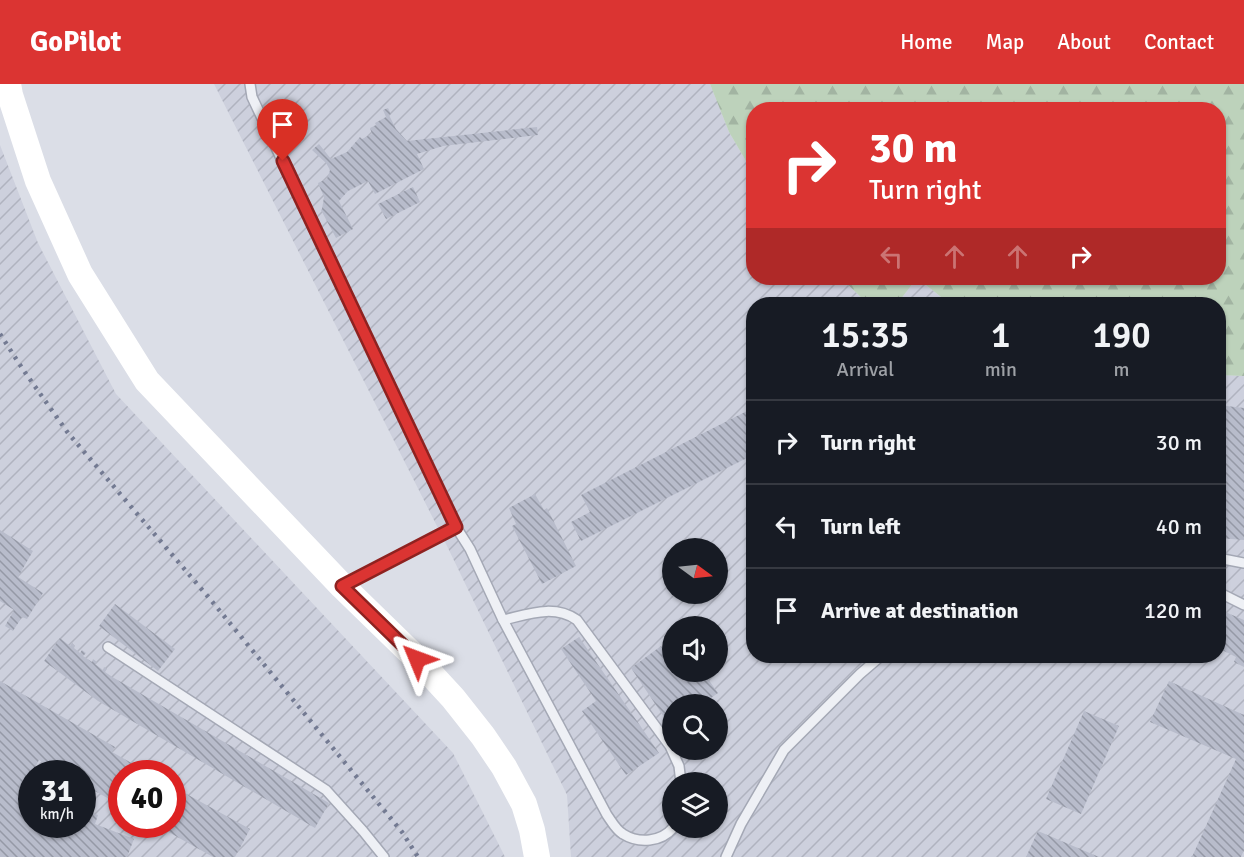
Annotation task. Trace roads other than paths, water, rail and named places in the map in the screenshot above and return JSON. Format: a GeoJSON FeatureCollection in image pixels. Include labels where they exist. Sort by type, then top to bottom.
{"type":"FeatureCollection","features":[{"type":"Feature","properties":{"kind":"street"},"geometry":{"type":"LineString","coordinates":[[8,84],[38,181],[80,274],[147,381],[342,586],[417,659],[453,698],[504,767],[524,804],[537,857]]}},
{"type":"Feature","properties":{"kind":"lane"},"geometry":{"type":"LineString","coordinates":[[250,84],[252,97],[456,527],[470,549],[503,620],[607,815],[623,834],[647,841],[662,837]]}},
{"type":"Feature","properties":{"kind":"lane"},"geometry":{"type":"LineString","coordinates":[[342,586],[456,527]]}},
{"type":"Feature","properties":{"kind":"lane"},"geometry":{"type":"LineString","coordinates":[[1226,560],[1244,563]]}},
{"type":"Feature","properties":{"kind":"lane"},"geometry":{"type":"LineString","coordinates":[[1226,596],[1244,605]]}},
{"type":"Feature","properties":{"kind":"lane"},"geometry":{"type":"LineString","coordinates":[[503,620],[543,611],[569,614],[578,620],[670,746],[680,772]]}},
{"type":"Feature","properties":{"kind":"lane"},"geometry":{"type":"LineString","coordinates":[[108,647],[326,790],[384,857]]}},
{"type":"Feature","properties":{"kind":"lane"},"geometry":{"type":"LineString","coordinates":[[726,857],[741,824],[784,750],[873,663]]}},
{"type":"Feature","properties":{"kind":"railway"},"geometry":{"type":"LineString","coordinates":[[0,334],[68,433],[210,599],[402,832],[418,857]]}}]}
